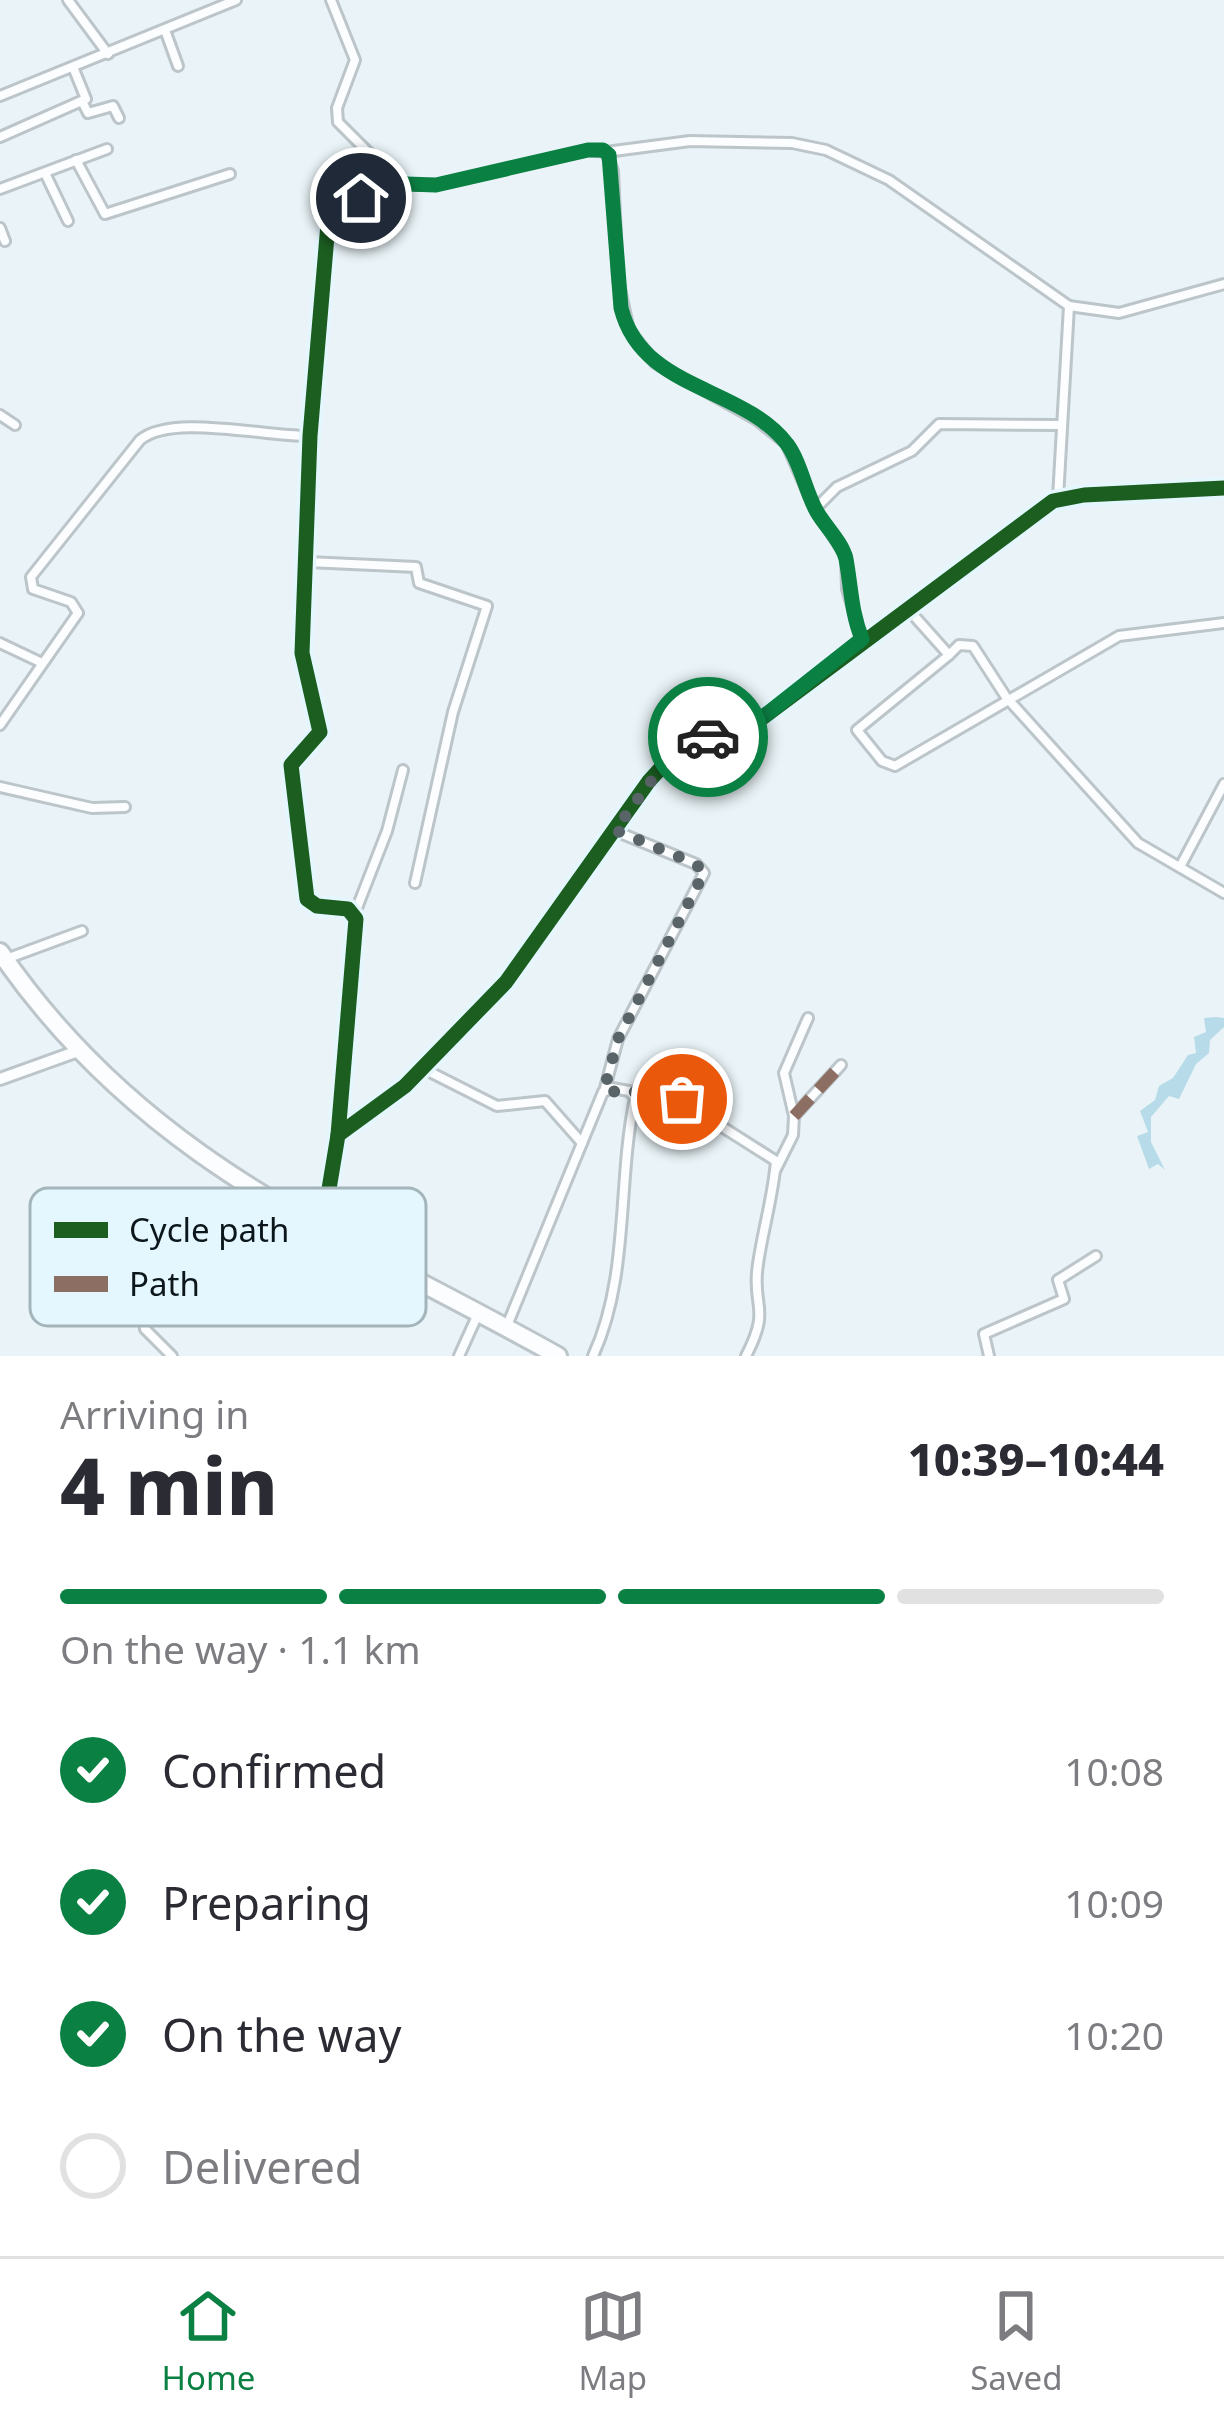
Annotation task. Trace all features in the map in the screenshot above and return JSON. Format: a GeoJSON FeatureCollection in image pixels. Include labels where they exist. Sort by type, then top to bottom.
{"type":"FeatureCollection","features":[{"type":"Feature","properties":{"kind":"highway"},"geometry":{"type":"LineString","coordinates":[[2,956],[72,1044],[174,1137],[246,1188]]}},
{"type":"Feature","properties":{"kind":"highway"},"geometry":{"type":"LineString","coordinates":[[426,1286],[558,1356]]}},
{"type":"Feature","properties":{"kind":"street"},"geometry":{"type":"LineString","coordinates":[[68,0],[108,54]]}},
{"type":"Feature","properties":{"kind":"street"},"geometry":{"type":"LineString","coordinates":[[0,96],[236,0]]}},
{"type":"Feature","properties":{"kind":"street"},"geometry":{"type":"LineString","coordinates":[[331,0],[356,60],[337,107],[338,122],[406,184]]}},
{"type":"Feature","properties":{"kind":"street"},"geometry":{"type":"LineString","coordinates":[[165,30],[178,66]]}},
{"type":"Feature","properties":{"kind":"street"},"geometry":{"type":"LineString","coordinates":[[0,137],[82,101],[85,93],[73,68]]}},
{"type":"Feature","properties":{"kind":"street"},"geometry":{"type":"LineString","coordinates":[[82,101],[89,114],[111,106],[119,118]]}},
{"type":"Feature","properties":{"kind":"street"},"geometry":{"type":"LineString","coordinates":[[355,915],[349,909],[311,904],[299,862],[291,765],[320,732],[303,661],[310,436],[328,224],[349,203],[406,184],[428,186],[588,150],[607,152],[690,141],[792,142],[826,150],[889,180],[1069,306],[1119,313],[1224,284]]}},
{"type":"Feature","properties":{"kind":"street"},"geometry":{"type":"LineString","coordinates":[[0,189],[106,149]]}},
{"type":"Feature","properties":{"kind":"street"},"geometry":{"type":"LineString","coordinates":[[607,152],[613,171],[621,308],[628,330],[655,363],[757,420],[786,442],[815,509],[844,554],[847,589],[862,639]]}},
{"type":"Feature","properties":{"kind":"street"},"geometry":{"type":"LineString","coordinates":[[76,160],[104,214],[230,173]]}},
{"type":"Feature","properties":{"kind":"street"},"geometry":{"type":"LineString","coordinates":[[45,172],[68,221]]}},
{"type":"Feature","properties":{"kind":"street"},"geometry":{"type":"LineString","coordinates":[[0,228],[5,241]]}},
{"type":"Feature","properties":{"kind":"street"},"geometry":{"type":"LineString","coordinates":[[1058,498],[1069,306]]}},
{"type":"Feature","properties":{"kind":"street"},"geometry":{"type":"LineString","coordinates":[[0,415],[15,425]]}},
{"type":"Feature","properties":{"kind":"street"},"geometry":{"type":"LineString","coordinates":[[815,509],[837,487],[912,451],[939,424],[1060,425]]}},
{"type":"Feature","properties":{"kind":"street"},"geometry":{"type":"LineString","coordinates":[[0,725],[78,610],[71,602],[35,590],[31,577],[148,433],[179,426],[310,436]]}},
{"type":"Feature","properties":{"kind":"street"},"geometry":{"type":"LineString","coordinates":[[338,1135],[422,1068],[519,967],[672,756],[705,738],[754,724],[862,639],[1058,498],[1224,488]]}},
{"type":"Feature","properties":{"kind":"street"},"geometry":{"type":"LineString","coordinates":[[308,562],[416,567],[421,584],[487,606],[457,700],[416,883]]}},
{"type":"Feature","properties":{"kind":"street"},"geometry":{"type":"LineString","coordinates":[[908,609],[949,655]]}},
{"type":"Feature","properties":{"kind":"street"},"geometry":{"type":"LineString","coordinates":[[1224,623],[1119,637],[1009,700],[895,766],[887,765],[857,730],[959,646],[973,646],[1009,700],[1138,843],[1224,893]]}},
{"type":"Feature","properties":{"kind":"street"},"geometry":{"type":"LineString","coordinates":[[0,643],[40,662]]}},
{"type":"Feature","properties":{"kind":"street"},"geometry":{"type":"LineString","coordinates":[[329,1188],[338,1135],[355,915],[387,831],[403,770]]}},
{"type":"Feature","properties":{"kind":"street"},"geometry":{"type":"LineString","coordinates":[[1180,867],[1224,784]]}},
{"type":"Feature","properties":{"kind":"street"},"geometry":{"type":"LineString","coordinates":[[0,787],[92,808],[125,807]]}},
{"type":"Feature","properties":{"kind":"street"},"geometry":{"type":"LineString","coordinates":[[506,1328],[604,1090],[618,1039],[704,873],[696,864],[615,830]]}},
{"type":"Feature","properties":{"kind":"street"},"geometry":{"type":"LineString","coordinates":[[2,956],[82,931]]}},
{"type":"Feature","properties":{"kind":"street"},"geometry":{"type":"LineString","coordinates":[[775,1171],[793,1135],[794,1116],[784,1072],[808,1018]]}},
{"type":"Feature","properties":{"kind":"street"},"geometry":{"type":"LineString","coordinates":[[0,1079],[72,1044]]}},
{"type":"Feature","properties":{"kind":"street"},"geometry":{"type":"LineString","coordinates":[[46,1059],[72,1044]]}},
{"type":"Feature","properties":{"kind":"street"},"geometry":{"type":"LineString","coordinates":[[794,1116],[841,1065]]}},
{"type":"Feature","properties":{"kind":"street"},"geometry":{"type":"LineString","coordinates":[[422,1068],[497,1106],[545,1101],[582,1143]]}},
{"type":"Feature","properties":{"kind":"street"},"geometry":{"type":"LineString","coordinates":[[593,1356],[626,1206],[633,1094],[649,1075],[659,1077],[705,1117],[774,1159],[773,1201],[757,1267],[763,1319],[746,1356]]}},
{"type":"Feature","properties":{"kind":"street"},"geometry":{"type":"LineString","coordinates":[[604,1090],[633,1094]]}},
{"type":"Feature","properties":{"kind":"street"},"geometry":{"type":"LineString","coordinates":[[989,1356],[984,1334],[1064,1299],[1058,1280],[1096,1256]]}},
{"type":"Feature","properties":{"kind":"street"},"geometry":{"type":"LineString","coordinates":[[459,1356],[478,1313]]}},
{"type":"Feature","properties":{"kind":"street"},"geometry":{"type":"LineString","coordinates":[[145,1326],[172,1356]]}},
{"type":"Feature","properties":{"kind":"shaded area"},"geometry":{"type":"Polygon","coordinates":[[[1204,1018],[1224,1018],[1224,1027],[1210,1040],[1209,1053],[1196,1064],[1179,1099],[1169,1096],[1151,1117],[1151,1142],[1165,1170],[1158,1164],[1149,1169],[1137,1136],[1148,1132],[1140,1111],[1155,1100],[1159,1086],[1173,1078],[1188,1055],[1196,1053],[1194,1037],[1206,1032],[1204,1018]]]}},
{"type":"Feature","properties":{"kind":"marked path"},"geometry":{"type":"LineString","coordinates":[[794,1116],[841,1065]]}},
{"type":"Feature","properties":{"kind":"cycle path"},"geometry":{"type":"LineString","coordinates":[[338,1135],[356,919],[348,909],[317,906],[307,899],[291,765],[320,732],[302,653],[310,436],[328,224],[349,203],[406,184]]}},
{"type":"Feature","properties":{"kind":"cycle path"},"geometry":{"type":"LineString","coordinates":[[329,1188],[338,1135],[405,1086],[506,982],[649,781],[672,756],[693,743],[754,724],[1053,501],[1084,495],[1224,488]]}},
{"type":"Feature","properties":{"kind":"way so far"},"geometry":{"type":"LineString","coordinates":[[682,1099],[665,1080],[652,1074],[633,1094],[604,1090],[618,1039],[659,951],[704,873],[696,864],[615,830],[666,761],[708,737]]}},
{"type":"Feature","properties":{"kind":"route"},"geometry":{"type":"LineString","coordinates":[[361,198],[406,184],[436,185],[588,150],[609,155],[621,308],[628,330],[655,363],[757,420],[786,442],[815,509],[844,554],[847,589],[862,639],[754,724],[708,737]]}}]}
